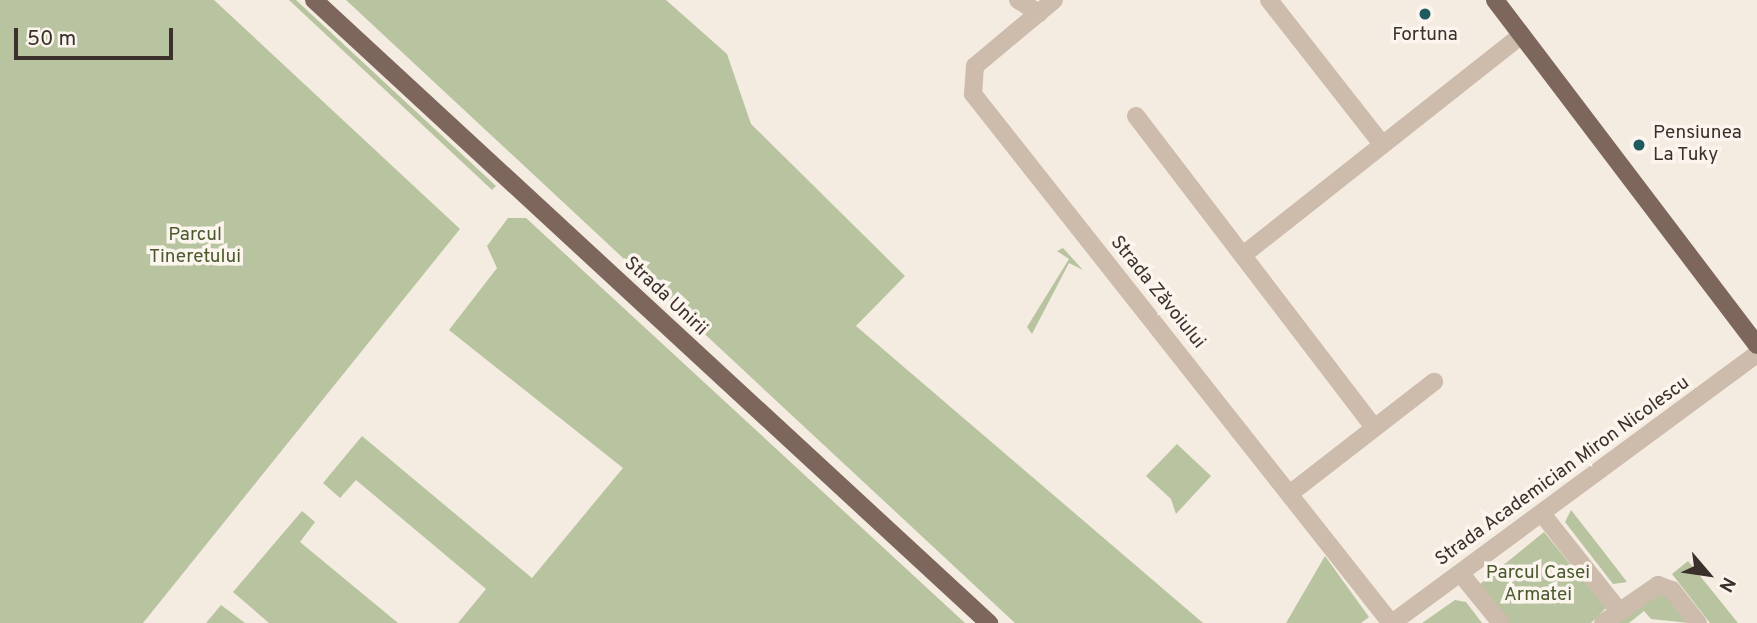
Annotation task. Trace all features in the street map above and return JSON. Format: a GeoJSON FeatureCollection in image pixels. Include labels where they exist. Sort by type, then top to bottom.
{"type":"FeatureCollection","features":[{"type":"Feature","properties":{"kind":"main road","name":"Strada Unirii"},"geometry":{"type":"LineString","coordinates":[[314,0],[989,623]]}},
{"type":"Feature","properties":{"kind":"main road"},"geometry":{"type":"LineString","coordinates":[[1495,0],[1757,345]]}},
{"type":"Feature","properties":{"kind":"street"},"geometry":{"type":"LineString","coordinates":[[1018,0],[1039,13]]}},
{"type":"Feature","properties":{"kind":"street","name":"Strada Zăvoiului"},"geometry":{"type":"LineString","coordinates":[[1054,0],[975,66],[973,94],[1292,492],[1392,623]]}},
{"type":"Feature","properties":{"kind":"street"},"geometry":{"type":"LineString","coordinates":[[1269,0],[1382,144]]}},
{"type":"Feature","properties":{"kind":"street"},"geometry":{"type":"LineString","coordinates":[[1242,255],[1522,35]]}},
{"type":"Feature","properties":{"kind":"street"},"geometry":{"type":"LineString","coordinates":[[1136,116],[1374,427]]}},
{"type":"Feature","properties":{"kind":"street","name":"Strada Academician Miron Nicolescu"},"geometry":{"type":"LineString","coordinates":[[1392,623],[1543,515],[1757,354]]}},
{"type":"Feature","properties":{"kind":"street"},"geometry":{"type":"LineString","coordinates":[[1292,492],[1434,382]]}},
{"type":"Feature","properties":{"kind":"street"},"geometry":{"type":"LineString","coordinates":[[1543,515],[1619,611]]}},
{"type":"Feature","properties":{"kind":"street"},"geometry":{"type":"LineString","coordinates":[[1461,574],[1501,623]]}},
{"type":"Feature","properties":{"kind":"street"},"geometry":{"type":"LineString","coordinates":[[1603,623],[1650,587],[1664,586],[1698,623]]}},
{"type":"Feature","properties":{"kind":"green space","name":"Parcul Tineretului"},"geometry":{"type":"Polygon","coordinates":[[[0,0],[214,0],[460,229],[143,623],[0,623],[0,0]]]}},
{"type":"Feature","properties":{"kind":"green space"},"geometry":{"type":"Polygon","coordinates":[[[289,0],[296,0],[496,186],[492,190],[289,0]]]}},
{"type":"Feature","properties":{"kind":"green space"},"geometry":{"type":"Polygon","coordinates":[[[346,0],[666,0],[727,54],[751,124],[905,276],[856,326],[1203,623],[1015,623],[346,0]]]}},
{"type":"Feature","properties":{"kind":"green space"},"geometry":{"type":"Polygon","coordinates":[[[508,218],[526,218],[965,623],[458,623],[486,589],[356,480],[340,498],[323,483],[362,436],[532,578],[623,468],[449,330],[497,268],[487,246],[508,218]]]}},
{"type":"Feature","properties":{"kind":"green space"},"geometry":{"type":"Polygon","coordinates":[[[1063,248],[1083,270],[1069,263],[1032,334],[1027,327],[1069,259],[1057,251],[1063,248]]]}},
{"type":"Feature","properties":{"kind":"green space"},"geometry":{"type":"Polygon","coordinates":[[[1177,444],[1211,476],[1176,514],[1171,499],[1146,476],[1177,444]]]}},
{"type":"Feature","properties":{"kind":"green space"},"geometry":{"type":"Polygon","coordinates":[[[1571,510],[1627,582],[1613,584],[1565,522],[1571,510]]]}},
{"type":"Feature","properties":{"kind":"green space"},"geometry":{"type":"Polygon","coordinates":[[[302,511],[315,522],[300,542],[398,623],[269,623],[233,592],[302,511]]]}},
{"type":"Feature","properties":{"kind":"green space","name":"Parcul Casei Armatei"},"geometry":{"type":"Polygon","coordinates":[[[1544,532],[1606,608],[1591,623],[1509,623],[1480,584],[1544,532]]]}},
{"type":"Feature","properties":{"kind":"green space"},"geometry":{"type":"Polygon","coordinates":[[[1325,556],[1369,617],[1361,623],[1286,623],[1325,556]]]}},
{"type":"Feature","properties":{"kind":"green space"},"geometry":{"type":"Polygon","coordinates":[[[1688,561],[1738,623],[1710,623],[1672,574],[1688,561]]]}},
{"type":"Feature","properties":{"kind":"green space"},"geometry":{"type":"Polygon","coordinates":[[[1652,592],[1667,596],[1689,623],[1651,619],[1644,611],[1629,623],[1611,623],[1652,592]]]}},
{"type":"Feature","properties":{"kind":"green space"},"geometry":{"type":"Polygon","coordinates":[[[1455,600],[1466,602],[1482,623],[1422,623],[1455,600]]]}},
{"type":"Feature","properties":{"kind":"green space"},"geometry":{"type":"Polygon","coordinates":[[[221,605],[245,623],[206,623],[221,605]]]}},
{"type":"Feature","properties":{"kind":"place","name":"Fortuna"},"geometry":{"type":"Point","coordinates":[1425,14]}},
{"type":"Feature","properties":{"kind":"place","name":"Pensiunea La Tuky"},"geometry":{"type":"Point","coordinates":[1639,145]}}]}
